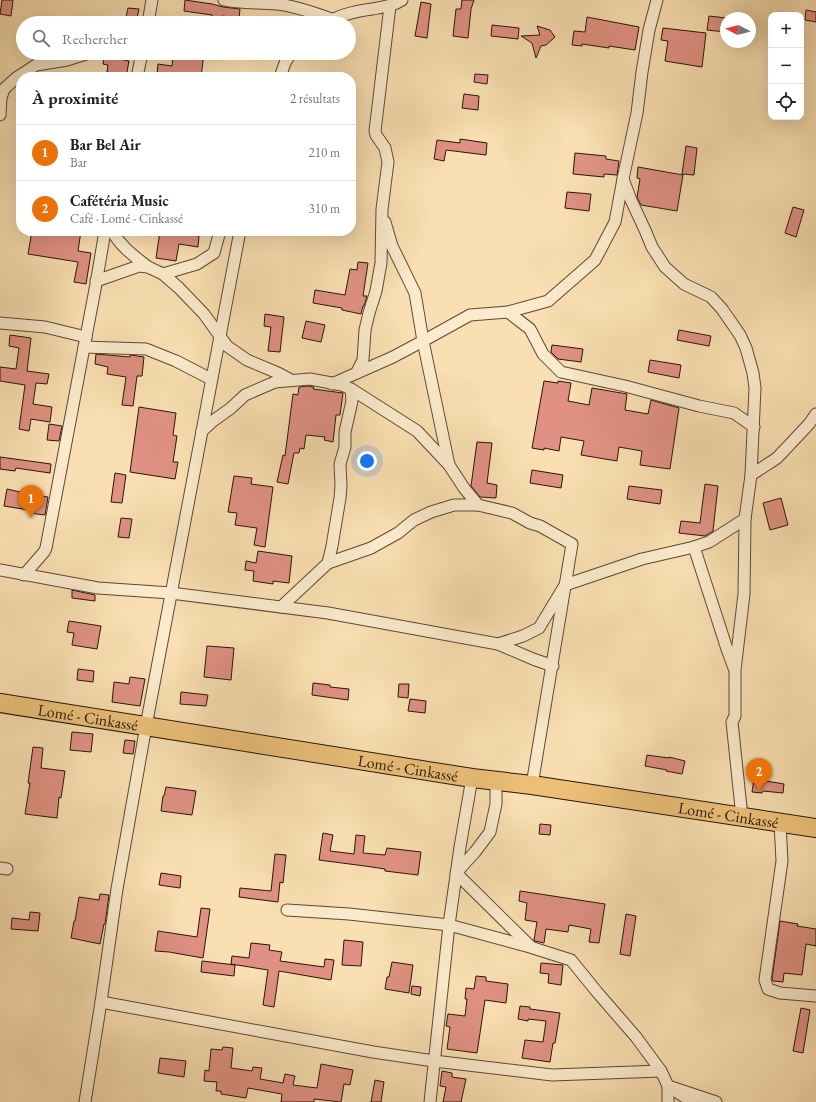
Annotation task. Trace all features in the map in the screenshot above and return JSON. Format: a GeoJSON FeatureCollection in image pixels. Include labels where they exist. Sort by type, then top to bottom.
{"type":"FeatureCollection","features":[{"type":"Feature","properties":{"kind":"highway","name":"Lomé - Cinkassé"},"geometry":{"type":"LineString","coordinates":[[0,703],[472,778],[532,785],[816,828]]}},
{"type":"Feature","properties":{"kind":"street"},"geometry":{"type":"LineString","coordinates":[[149,16],[152,0]]}},
{"type":"Feature","properties":{"kind":"street"},"geometry":{"type":"LineString","coordinates":[[224,0],[278,4],[297,8],[317,16]]}},
{"type":"Feature","properties":{"kind":"street"},"geometry":{"type":"LineString","coordinates":[[341,16],[390,6],[402,0]]}},
{"type":"Feature","properties":{"kind":"street"},"geometry":{"type":"LineString","coordinates":[[332,384],[393,357],[470,315],[508,312],[548,301],[595,260],[615,222],[637,113],[649,30],[657,0]]}},
{"type":"Feature","properties":{"kind":"street"},"geometry":{"type":"LineString","coordinates":[[357,372],[363,360],[365,330],[376,291],[381,263],[382,209],[388,162],[385,148],[375,131],[390,6]]}},
{"type":"Feature","properties":{"kind":"street"},"geometry":{"type":"LineString","coordinates":[[25,72],[36,65],[67,60]]}},
{"type":"Feature","properties":{"kind":"street"},"geometry":{"type":"LineString","coordinates":[[138,72],[141,60]]}},
{"type":"Feature","properties":{"kind":"street"},"geometry":{"type":"LineString","coordinates":[[282,72],[286,60]]}},
{"type":"Feature","properties":{"kind":"street"},"geometry":{"type":"LineString","coordinates":[[0,115],[1,98],[4,89],[16,78]]}},
{"type":"Feature","properties":{"kind":"street"},"geometry":{"type":"LineString","coordinates":[[623,179],[652,247],[665,267],[684,284],[710,297],[726,314],[740,335],[746,348],[754,380],[754,427],[751,475],[745,519],[744,594],[735,670],[735,716],[732,722],[742,817]]}},
{"type":"Feature","properties":{"kind":"street"},"geometry":{"type":"LineString","coordinates":[[382,209],[392,246],[415,293],[423,341],[449,466]]}},
{"type":"Feature","properties":{"kind":"street"},"geometry":{"type":"LineString","coordinates":[[24,575],[46,548],[104,236]]}},
{"type":"Feature","properties":{"kind":"street"},"geometry":{"type":"LineString","coordinates":[[116,236],[128,252],[148,267],[163,274],[179,288],[204,314],[227,346],[248,360],[291,380]]}},
{"type":"Feature","properties":{"kind":"street"},"geometry":{"type":"LineString","coordinates":[[163,274],[196,264],[214,253],[219,236]]}},
{"type":"Feature","properties":{"kind":"street"},"geometry":{"type":"LineString","coordinates":[[85,1102],[117,889],[219,334],[239,236]]}},
{"type":"Feature","properties":{"kind":"street"},"geometry":{"type":"LineString","coordinates":[[96,281],[139,266],[148,267]]}},
{"type":"Feature","properties":{"kind":"street"},"geometry":{"type":"LineString","coordinates":[[508,312],[530,329],[543,354],[561,372],[625,386],[699,406],[734,413],[754,427]]}},
{"type":"Feature","properties":{"kind":"street"},"geometry":{"type":"LineString","coordinates":[[0,323],[45,327],[85,342],[146,349],[211,379]]}},
{"type":"Feature","properties":{"kind":"street"},"geometry":{"type":"LineString","coordinates":[[202,431],[245,395],[275,382],[310,379],[342,385],[351,389],[417,431],[449,466],[478,505]]}},
{"type":"Feature","properties":{"kind":"street"},"geometry":{"type":"LineString","coordinates":[[328,563],[340,498],[340,464],[346,447],[345,432],[352,401],[351,389]]}},
{"type":"Feature","properties":{"kind":"street"},"geometry":{"type":"LineString","coordinates":[[751,475],[777,458],[809,424],[816,414]]}},
{"type":"Feature","properties":{"kind":"street"},"geometry":{"type":"LineString","coordinates":[[281,607],[328,563],[371,548],[398,533],[414,520],[431,512],[454,505],[478,505],[512,513],[540,526],[572,544],[553,666],[532,785]]}},
{"type":"Feature","properties":{"kind":"street"},"geometry":{"type":"LineString","coordinates":[[498,644],[523,636],[539,628],[565,585],[642,559],[709,542],[745,519]]}},
{"type":"Feature","properties":{"kind":"street"},"geometry":{"type":"LineString","coordinates":[[694,547],[735,670]]}},
{"type":"Feature","properties":{"kind":"street"},"geometry":{"type":"LineString","coordinates":[[0,570],[98,588],[171,593],[328,613],[498,644],[553,666]]}},
{"type":"Feature","properties":{"kind":"street"},"geometry":{"type":"LineString","coordinates":[[430,1102],[449,925],[472,778]]}},
{"type":"Feature","properties":{"kind":"street"},"geometry":{"type":"LineString","coordinates":[[456,873],[475,852],[490,832],[496,804],[496,780]]}},
{"type":"Feature","properties":{"kind":"street"},"geometry":{"type":"LineString","coordinates":[[780,822],[782,861],[765,980],[768,989],[780,993],[816,996]]}},
{"type":"Feature","properties":{"kind":"street"},"geometry":{"type":"LineString","coordinates":[[456,873],[530,946]]}},
{"type":"Feature","properties":{"kind":"street"},"geometry":{"type":"LineString","coordinates":[[287,910],[349,914],[449,925],[530,946],[571,960],[636,1037],[661,1072],[668,1086],[668,1102]]}},
{"type":"Feature","properties":{"kind":"street"},"geometry":{"type":"LineString","coordinates":[[101,1002],[373,1052],[434,1061],[552,1075],[661,1072]]}},
{"type":"Feature","properties":{"kind":"street"},"geometry":{"type":"LineString","coordinates":[[668,1086],[692,1102]]}},
{"type":"Feature","properties":{"kind":"street"},"geometry":{"type":"LineString","coordinates":[[668,1086],[716,1102]]}},
{"type":"Feature","properties":{"kind":"building"},"geometry":{"type":"Polygon","coordinates":[[[2,0],[13,0],[11,16],[0,14],[2,0]]]}},
{"type":"Feature","properties":{"kind":"building"},"geometry":{"type":"Polygon","coordinates":[[[185,0],[240,9],[239,16],[212,16],[184,11],[185,0]]]}},
{"type":"Feature","properties":{"kind":"building"},"geometry":{"type":"Polygon","coordinates":[[[462,0],[474,0],[471,9],[468,38],[453,36],[456,9],[461,9],[462,0]]]}},
{"type":"Feature","properties":{"kind":"building"},"geometry":{"type":"Polygon","coordinates":[[[421,2],[431,4],[427,38],[415,36],[421,2]]]}},
{"type":"Feature","properties":{"kind":"building"},"geometry":{"type":"Polygon","coordinates":[[[128,8],[139,9],[137,16],[126,16],[128,8]]]}},
{"type":"Feature","properties":{"kind":"building"},"geometry":{"type":"Polygon","coordinates":[[[806,10],[816,12],[816,22],[805,20],[806,10]]]}},
{"type":"Feature","properties":{"kind":"building"},"geometry":{"type":"Polygon","coordinates":[[[709,16],[720,17],[720,31],[707,30],[709,16]]]}},
{"type":"Feature","properties":{"kind":"building"},"geometry":{"type":"Polygon","coordinates":[[[587,17],[639,27],[635,50],[609,46],[609,48],[582,44],[582,46],[572,45],[574,31],[585,32],[587,17]]]}},
{"type":"Feature","properties":{"kind":"building"},"geometry":{"type":"Polygon","coordinates":[[[492,25],[519,28],[518,39],[491,36],[492,25]]]}},
{"type":"Feature","properties":{"kind":"building"},"geometry":{"type":"Polygon","coordinates":[[[537,26],[550,30],[555,37],[546,45],[541,46],[536,58],[532,43],[521,36],[540,35],[537,26]]]}},
{"type":"Feature","properties":{"kind":"building"},"geometry":{"type":"Polygon","coordinates":[[[663,28],[706,33],[702,67],[665,61],[668,41],[661,40],[663,28]]]}},
{"type":"Feature","properties":{"kind":"building"},"geometry":{"type":"Polygon","coordinates":[[[104,60],[129,61],[127,72],[107,72],[108,65],[103,64],[104,60]]]}},
{"type":"Feature","properties":{"kind":"building"},"geometry":{"type":"Polygon","coordinates":[[[173,60],[203,60],[202,72],[157,72],[158,64],[172,66],[173,60]]]}},
{"type":"Feature","properties":{"kind":"building"},"geometry":{"type":"Polygon","coordinates":[[[475,74],[488,75],[487,84],[474,82],[475,74]]]}},
{"type":"Feature","properties":{"kind":"building"},"geometry":{"type":"Polygon","coordinates":[[[464,94],[479,96],[478,110],[462,108],[464,94]]]}},
{"type":"Feature","properties":{"kind":"building"},"geometry":{"type":"Polygon","coordinates":[[[460,139],[487,143],[486,155],[446,150],[444,161],[434,159],[437,140],[460,143],[460,139]]]}},
{"type":"Feature","properties":{"kind":"building"},"geometry":{"type":"Polygon","coordinates":[[[686,146],[697,148],[694,175],[682,174],[686,146]]]}},
{"type":"Feature","properties":{"kind":"building"},"geometry":{"type":"Polygon","coordinates":[[[575,153],[606,156],[606,159],[619,161],[617,175],[604,174],[604,177],[573,174],[575,153]]]}},
{"type":"Feature","properties":{"kind":"building"},"geometry":{"type":"Polygon","coordinates":[[[638,167],[683,175],[677,211],[641,205],[637,197],[640,179],[637,178],[638,167]]]}},
{"type":"Feature","properties":{"kind":"building"},"geometry":{"type":"Polygon","coordinates":[[[567,192],[591,194],[589,211],[565,208],[567,192]]]}},
{"type":"Feature","properties":{"kind":"building"},"geometry":{"type":"Polygon","coordinates":[[[793,207],[804,210],[796,237],[785,233],[793,207]]]}},
{"type":"Feature","properties":{"kind":"building"},"geometry":{"type":"Polygon","coordinates":[[[31,236],[80,236],[78,251],[91,253],[86,284],[74,282],[78,262],[28,254],[31,236]]]}},
{"type":"Feature","properties":{"kind":"building"},"geometry":{"type":"Polygon","coordinates":[[[159,236],[199,236],[198,247],[179,244],[176,261],[156,258],[159,236]]]}},
{"type":"Feature","properties":{"kind":"building"},"geometry":{"type":"Polygon","coordinates":[[[358,262],[368,263],[363,296],[367,296],[361,314],[342,310],[342,308],[313,303],[315,290],[345,295],[350,269],[357,270],[358,262]]]}},
{"type":"Feature","properties":{"kind":"building"},"geometry":{"type":"Polygon","coordinates":[[[265,314],[284,317],[280,352],[268,351],[271,327],[264,326],[265,314]]]}},
{"type":"Feature","properties":{"kind":"building"},"geometry":{"type":"Polygon","coordinates":[[[306,321],[325,325],[321,342],[302,338],[306,321]]]}},
{"type":"Feature","properties":{"kind":"building"},"geometry":{"type":"Polygon","coordinates":[[[679,330],[711,336],[709,346],[677,340],[679,330]]]}},
{"type":"Feature","properties":{"kind":"building"},"geometry":{"type":"Polygon","coordinates":[[[10,335],[31,338],[27,371],[49,374],[47,384],[36,383],[33,404],[52,407],[50,422],[31,419],[29,431],[19,429],[25,385],[0,381],[0,367],[16,369],[19,348],[9,346],[10,335]]]}},
{"type":"Feature","properties":{"kind":"building"},"geometry":{"type":"Polygon","coordinates":[[[552,345],[583,349],[581,362],[558,359],[551,352],[552,345]]]}},
{"type":"Feature","properties":{"kind":"building"},"geometry":{"type":"Polygon","coordinates":[[[96,354],[144,357],[142,376],[137,376],[133,406],[122,405],[126,377],[107,374],[108,367],[95,364],[96,354]]]}},
{"type":"Feature","properties":{"kind":"building"},"geometry":{"type":"Polygon","coordinates":[[[650,360],[681,365],[679,378],[648,372],[650,360]]]}},
{"type":"Feature","properties":{"kind":"building"},"geometry":{"type":"Polygon","coordinates":[[[544,381],[571,383],[568,401],[589,405],[592,388],[627,394],[625,410],[648,414],[651,400],[679,408],[670,469],[640,465],[642,451],[619,447],[617,461],[581,455],[584,441],[561,437],[559,451],[544,448],[544,450],[532,448],[544,381]]]}},
{"type":"Feature","properties":{"kind":"building"},"geometry":{"type":"Polygon","coordinates":[[[299,387],[314,387],[313,389],[343,393],[340,415],[336,415],[333,442],[324,440],[325,437],[306,435],[304,449],[300,448],[299,453],[294,453],[288,484],[277,482],[283,455],[285,456],[293,394],[298,395],[299,387]]]}},
{"type":"Feature","properties":{"kind":"building"},"geometry":{"type":"Polygon","coordinates":[[[139,407],[176,413],[173,435],[177,436],[173,462],[178,462],[175,479],[130,472],[139,407]]]}},
{"type":"Feature","properties":{"kind":"building"},"geometry":{"type":"Polygon","coordinates":[[[49,424],[62,426],[59,441],[47,440],[49,424]]]}},
{"type":"Feature","properties":{"kind":"building"},"geometry":{"type":"Polygon","coordinates":[[[477,442],[492,443],[487,483],[497,485],[496,498],[480,497],[471,486],[477,442]]]}},
{"type":"Feature","properties":{"kind":"building"},"geometry":{"type":"Polygon","coordinates":[[[0,457],[51,464],[50,473],[16,468],[15,471],[0,469],[0,457]]]}},
{"type":"Feature","properties":{"kind":"building"},"geometry":{"type":"Polygon","coordinates":[[[532,470],[563,475],[561,488],[530,483],[532,470]]]}},
{"type":"Feature","properties":{"kind":"building"},"geometry":{"type":"Polygon","coordinates":[[[115,473],[126,475],[122,503],[111,502],[115,473]]]}},
{"type":"Feature","properties":{"kind":"building"},"geometry":{"type":"Polygon","coordinates":[[[234,476],[252,478],[251,484],[273,487],[265,547],[254,545],[257,528],[235,525],[237,513],[228,512],[234,476]]]}},
{"type":"Feature","properties":{"kind":"building"},"geometry":{"type":"Polygon","coordinates":[[[705,484],[718,486],[713,531],[705,536],[679,533],[681,521],[700,523],[705,484]]]}},
{"type":"Feature","properties":{"kind":"building"},"geometry":{"type":"Polygon","coordinates":[[[629,486],[662,490],[660,504],[627,499],[629,486]]]}},
{"type":"Feature","properties":{"kind":"building"},"geometry":{"type":"Polygon","coordinates":[[[7,489],[20,493],[48,497],[45,515],[29,513],[29,510],[4,506],[7,489]]]}},
{"type":"Feature","properties":{"kind":"building"},"geometry":{"type":"Polygon","coordinates":[[[781,498],[788,525],[770,530],[763,503],[781,498]]]}},
{"type":"Feature","properties":{"kind":"building"},"geometry":{"type":"Polygon","coordinates":[[[121,518],[132,519],[129,538],[118,537],[121,518]]]}},
{"type":"Feature","properties":{"kind":"building"},"geometry":{"type":"Polygon","coordinates":[[[258,551],[292,556],[289,583],[273,581],[273,584],[253,581],[254,571],[245,570],[246,561],[256,563],[258,551]]]}},
{"type":"Feature","properties":{"kind":"building"},"geometry":{"type":"Polygon","coordinates":[[[72,590],[95,595],[95,601],[72,598],[72,590]]]}},
{"type":"Feature","properties":{"kind":"building"},"geometry":{"type":"Polygon","coordinates":[[[69,621],[101,626],[97,649],[72,645],[74,633],[67,632],[69,621]]]}},
{"type":"Feature","properties":{"kind":"building"},"geometry":{"type":"Polygon","coordinates":[[[207,646],[234,648],[231,680],[204,677],[207,646]]]}},
{"type":"Feature","properties":{"kind":"building"},"geometry":{"type":"Polygon","coordinates":[[[78,669],[94,671],[93,682],[77,680],[78,669]]]}},
{"type":"Feature","properties":{"kind":"building"},"geometry":{"type":"Polygon","coordinates":[[[130,677],[145,679],[140,706],[112,702],[114,682],[129,684],[130,677]]]}},
{"type":"Feature","properties":{"kind":"building"},"geometry":{"type":"Polygon","coordinates":[[[313,683],[349,689],[348,700],[312,695],[313,683]]]}},
{"type":"Feature","properties":{"kind":"building"},"geometry":{"type":"Polygon","coordinates":[[[399,684],[409,684],[408,698],[398,697],[399,684]]]}},
{"type":"Feature","properties":{"kind":"building"},"geometry":{"type":"Polygon","coordinates":[[[181,692],[208,695],[206,706],[180,704],[181,692]]]}},
{"type":"Feature","properties":{"kind":"building"},"geometry":{"type":"Polygon","coordinates":[[[410,699],[426,701],[425,713],[408,711],[410,699]]]}},
{"type":"Feature","properties":{"kind":"building"},"geometry":{"type":"Polygon","coordinates":[[[72,732],[93,734],[91,752],[70,750],[72,732]]]}},
{"type":"Feature","properties":{"kind":"building"},"geometry":{"type":"Polygon","coordinates":[[[125,740],[135,741],[133,754],[123,753],[125,740]]]}},
{"type":"Feature","properties":{"kind":"building"},"geometry":{"type":"Polygon","coordinates":[[[33,747],[43,748],[41,768],[65,771],[61,798],[59,797],[57,818],[25,814],[30,783],[28,783],[33,747]]]}},
{"type":"Feature","properties":{"kind":"building"},"geometry":{"type":"Polygon","coordinates":[[[647,755],[669,757],[685,761],[682,774],[645,766],[647,755]]]}},
{"type":"Feature","properties":{"kind":"building"},"geometry":{"type":"Polygon","coordinates":[[[754,779],[784,784],[783,793],[763,791],[762,793],[752,792],[754,779]]]}},
{"type":"Feature","properties":{"kind":"building"},"geometry":{"type":"Polygon","coordinates":[[[166,787],[196,791],[192,815],[161,811],[166,787]]]}},
{"type":"Feature","properties":{"kind":"building"},"geometry":{"type":"Polygon","coordinates":[[[540,824],[551,825],[550,835],[539,834],[540,824]]]}},
{"type":"Feature","properties":{"kind":"building"},"geometry":{"type":"Polygon","coordinates":[[[323,833],[333,835],[330,851],[354,854],[356,835],[365,836],[363,853],[385,855],[387,848],[421,852],[418,875],[319,860],[323,833]]]}},
{"type":"Feature","properties":{"kind":"building"},"geometry":{"type":"Polygon","coordinates":[[[275,854],[286,855],[283,883],[280,882],[278,902],[239,897],[240,888],[271,891],[275,854]]]}},
{"type":"Feature","properties":{"kind":"building"},"geometry":{"type":"Polygon","coordinates":[[[161,873],[181,876],[180,888],[159,885],[161,873]]]}},
{"type":"Feature","properties":{"kind":"building"},"geometry":{"type":"Polygon","coordinates":[[[520,891],[605,904],[599,943],[589,942],[591,929],[569,925],[568,932],[546,929],[544,943],[535,941],[537,922],[525,920],[527,903],[519,901],[520,891]]]}},
{"type":"Feature","properties":{"kind":"building"},"geometry":{"type":"Polygon","coordinates":[[[100,894],[109,895],[105,924],[100,944],[71,938],[79,897],[99,900],[100,894]]]}},
{"type":"Feature","properties":{"kind":"building"},"geometry":{"type":"Polygon","coordinates":[[[201,908],[210,909],[203,958],[155,951],[158,931],[197,937],[201,908]]]}},
{"type":"Feature","properties":{"kind":"building"},"geometry":{"type":"Polygon","coordinates":[[[30,912],[40,913],[38,931],[11,929],[12,918],[29,920],[30,912]]]}},
{"type":"Feature","properties":{"kind":"building"},"geometry":{"type":"Polygon","coordinates":[[[626,914],[636,916],[630,956],[620,954],[626,914]]]}},
{"type":"Feature","properties":{"kind":"building"},"geometry":{"type":"Polygon","coordinates":[[[780,921],[816,929],[816,946],[806,944],[802,975],[784,973],[783,982],[773,981],[772,979],[780,921]]]}},
{"type":"Feature","properties":{"kind":"building"},"geometry":{"type":"Polygon","coordinates":[[[344,940],[363,942],[361,966],[342,965],[344,940]]]}},
{"type":"Feature","properties":{"kind":"building"},"geometry":{"type":"Polygon","coordinates":[[[251,943],[270,945],[269,950],[282,952],[280,961],[324,967],[325,959],[334,960],[331,980],[279,971],[274,1007],[263,1005],[268,970],[231,964],[232,956],[249,958],[251,943]]]}},
{"type":"Feature","properties":{"kind":"building"},"geometry":{"type":"Polygon","coordinates":[[[202,961],[235,965],[234,976],[201,972],[202,961]]]}},
{"type":"Feature","properties":{"kind":"building"},"geometry":{"type":"Polygon","coordinates":[[[392,962],[413,965],[409,993],[385,989],[392,962]]]}},
{"type":"Feature","properties":{"kind":"building"},"geometry":{"type":"Polygon","coordinates":[[[541,963],[563,965],[561,985],[548,983],[549,974],[540,973],[541,963]]]}},
{"type":"Feature","properties":{"kind":"building"},"geometry":{"type":"Polygon","coordinates":[[[476,976],[486,977],[486,981],[508,984],[506,1003],[485,1000],[477,1053],[447,1049],[450,1027],[446,1026],[448,1014],[465,1016],[467,999],[465,999],[466,988],[474,989],[476,976]]]}},
{"type":"Feature","properties":{"kind":"building"},"geometry":{"type":"Polygon","coordinates":[[[412,986],[421,987],[420,996],[411,994],[412,986]]]}},
{"type":"Feature","properties":{"kind":"building"},"geometry":{"type":"Polygon","coordinates":[[[520,1006],[530,1007],[530,1009],[560,1013],[550,1062],[522,1058],[525,1040],[543,1042],[546,1021],[528,1019],[528,1021],[518,1019],[520,1006]]]}},
{"type":"Feature","properties":{"kind":"building"},"geometry":{"type":"Polygon","coordinates":[[[801,1008],[810,1010],[803,1053],[793,1051],[801,1008]]]}},
{"type":"Feature","properties":{"kind":"building"},"geometry":{"type":"Polygon","coordinates":[[[223,1047],[233,1048],[231,1068],[252,1071],[253,1067],[262,1068],[260,1079],[283,1083],[285,1074],[295,1076],[293,1085],[317,1088],[321,1064],[353,1070],[350,1085],[344,1084],[341,1102],[314,1099],[314,1102],[281,1102],[282,1094],[248,1088],[246,1098],[221,1094],[221,1091],[216,1091],[217,1082],[204,1081],[205,1070],[209,1071],[211,1049],[222,1050],[223,1047]]]}},
{"type":"Feature","properties":{"kind":"building"},"geometry":{"type":"Polygon","coordinates":[[[160,1058],[186,1061],[184,1077],[158,1073],[160,1058]]]}},
{"type":"Feature","properties":{"kind":"building"},"geometry":{"type":"Polygon","coordinates":[[[442,1071],[452,1073],[452,1077],[466,1079],[461,1102],[443,1102],[446,1087],[440,1086],[442,1071]]]}},
{"type":"Feature","properties":{"kind":"building"},"geometry":{"type":"Polygon","coordinates":[[[375,1080],[384,1082],[381,1102],[371,1102],[375,1080]]]}},
{"type":"Feature","properties":{"kind":"place","name":"Bar Bel Air"},"geometry":{"type":"Point","coordinates":[31,518]}},
{"type":"Feature","properties":{"kind":"place","name":"Cafétéria Music"},"geometry":{"type":"Point","coordinates":[759,791]}}]}
